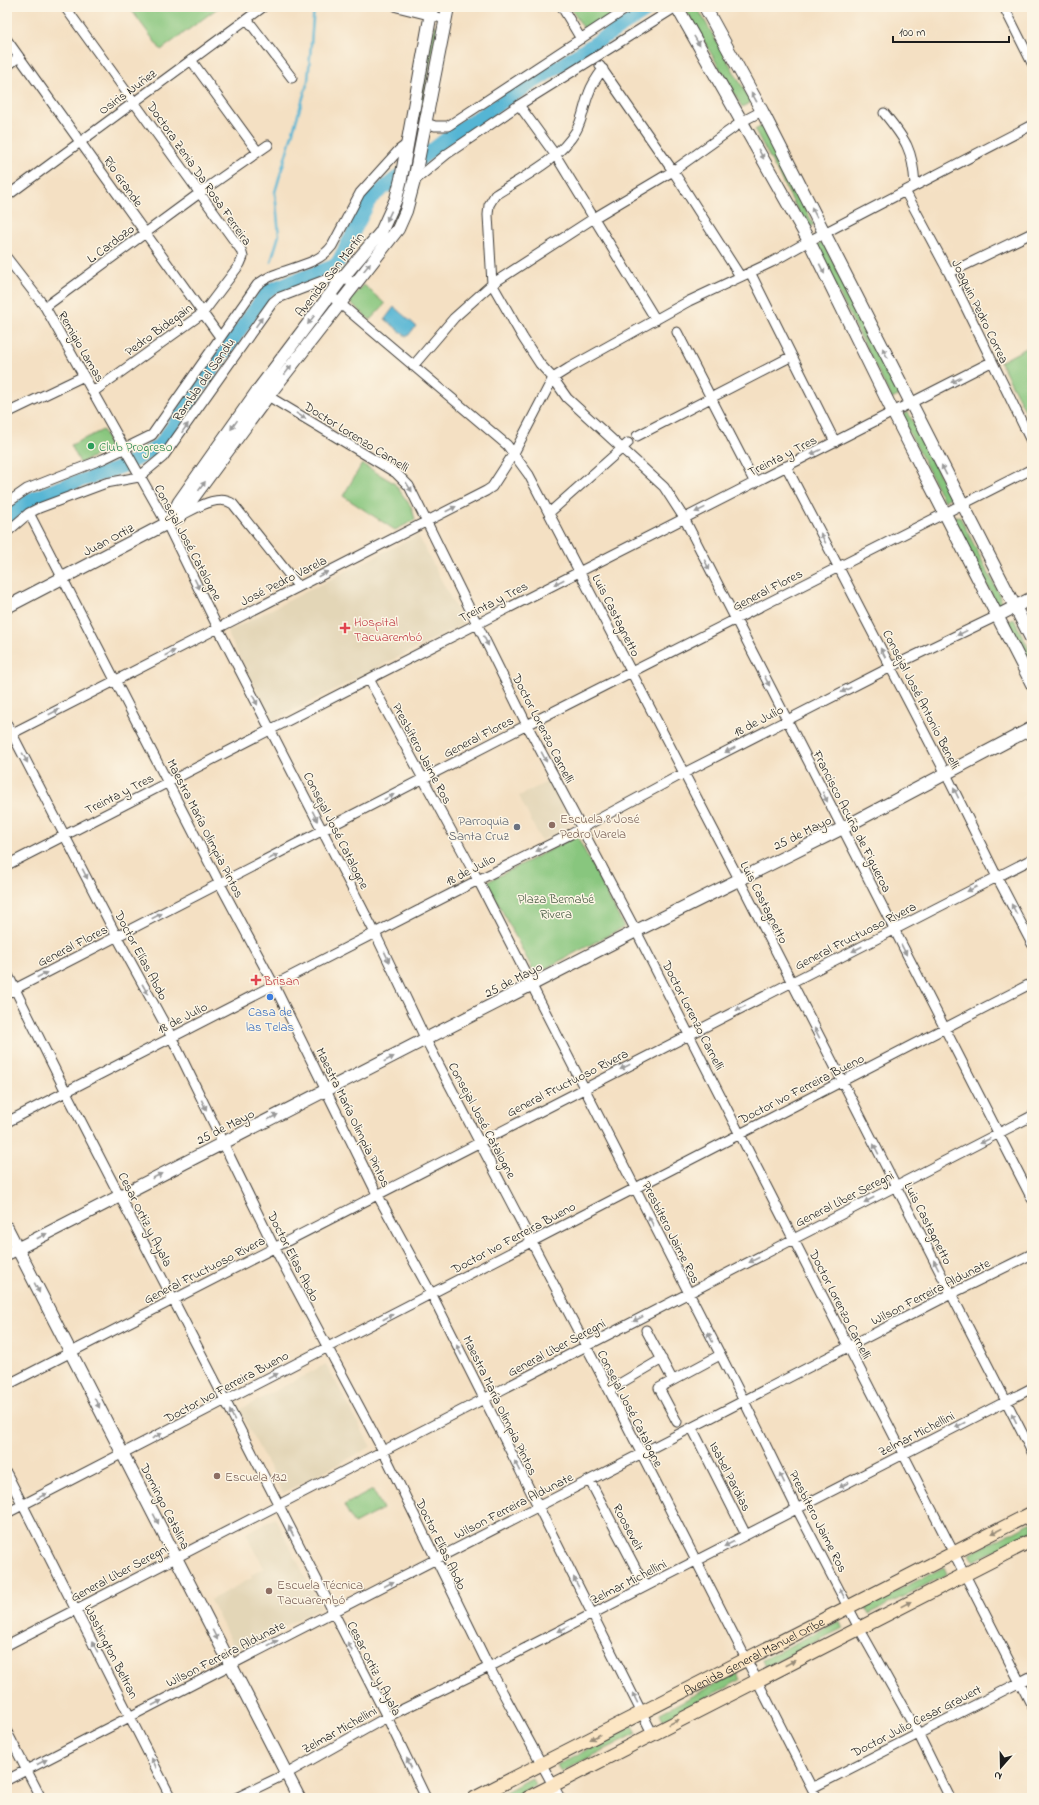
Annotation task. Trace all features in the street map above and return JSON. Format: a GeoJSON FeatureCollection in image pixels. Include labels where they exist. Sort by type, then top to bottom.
{"type":"FeatureCollection","features":[{"type":"Feature","properties":{"kind":"main road","name":"Avenida General Manuel Oribe"},"geometry":{"type":"LineString","coordinates":[[475,1798],[1032,1513]]}},
{"type":"Feature","properties":{"kind":"main road","name":"Avenida General Manuel Oribe"},"geometry":{"type":"LineString","coordinates":[[528,1798],[652,1733],[1032,1540]]}},
{"type":"Feature","properties":{"kind":"street","name":"Doctora Zenia Da Rosa Ferreira"},"geometry":{"type":"LineString","coordinates":[[65,7],[200,192],[241,250],[243,258]]}},
{"type":"Feature","properties":{"kind":"street","name":"Osiris Nuñez"},"geometry":{"type":"LineString","coordinates":[[7,196],[263,7]]}},
{"type":"Feature","properties":{"kind":"street"},"geometry":{"type":"LineString","coordinates":[[397,7],[447,13]]}},
{"type":"Feature","properties":{"kind":"street"},"geometry":{"type":"LineString","coordinates":[[562,7],[581,39]]}},
{"type":"Feature","properties":{"kind":"street"},"geometry":{"type":"LineString","coordinates":[[426,123],[435,126],[448,126],[629,7]]}},
{"type":"Feature","properties":{"kind":"street"},"geometry":{"type":"LineString","coordinates":[[415,176],[520,106],[676,7],[743,121],[809,241],[893,412],[1032,684]]}},
{"type":"Feature","properties":{"kind":"street"},"geometry":{"type":"LineString","coordinates":[[705,7],[762,111],[961,504],[1032,640]]}},
{"type":"Feature","properties":{"kind":"street"},"geometry":{"type":"LineString","coordinates":[[1004,7],[1031,59]]}},
{"type":"Feature","properties":{"kind":"street","name":"Avenida San Martín"},"geometry":{"type":"LineString","coordinates":[[167,524],[179,502],[254,396],[344,276],[381,232],[396,199],[431,12]]}},
{"type":"Feature","properties":{"kind":"street","name":"Avenida San Martín"},"geometry":{"type":"LineString","coordinates":[[179,517],[268,396],[398,229],[406,211],[415,176],[447,13]]}},
{"type":"Feature","properties":{"kind":"street"},"geometry":{"type":"LineString","coordinates":[[247,19],[292,78]]}},
{"type":"Feature","properties":{"kind":"street","name":"Río Grande"},"geometry":{"type":"LineString","coordinates":[[7,40],[220,337]]}},
{"type":"Feature","properties":{"kind":"street"},"geometry":{"type":"LineString","coordinates":[[7,66],[19,57]]}},
{"type":"Feature","properties":{"kind":"street"},"geometry":{"type":"LineString","coordinates":[[595,58],[673,171],[740,276]]}},
{"type":"Feature","properties":{"kind":"street"},"geometry":{"type":"LineString","coordinates":[[191,60],[258,152]]}},
{"type":"Feature","properties":{"kind":"street"},"geometry":{"type":"LineString","coordinates":[[492,284],[488,215],[489,205],[495,195],[556,156],[577,130],[594,80],[603,69]]}},
{"type":"Feature","properties":{"kind":"street"},"geometry":{"type":"LineString","coordinates":[[520,106],[556,156],[656,320]]}},
{"type":"Feature","properties":{"kind":"street"},"geometry":{"type":"LineString","coordinates":[[413,366],[454,318],[492,284],[594,218],[673,171],[743,121],[762,111]]}},
{"type":"Feature","properties":{"kind":"street"},"geometry":{"type":"LineString","coordinates":[[884,113],[902,135],[911,156],[915,185]]}},
{"type":"Feature","properties":{"kind":"street"},"geometry":{"type":"LineString","coordinates":[[553,378],[656,320],[740,276],[772,262],[905,190],[1032,125]]}},
{"type":"Feature","properties":{"kind":"street","name":"L. Cardozo"},"geometry":{"type":"LineString","coordinates":[[45,307],[200,192],[268,145]]}},
{"type":"Feature","properties":{"kind":"street"},"geometry":{"type":"LineString","coordinates":[[7,503],[27,488],[125,451],[152,435],[257,285],[262,280],[320,258],[327,253],[360,193],[399,150],[406,146]]}},
{"type":"Feature","properties":{"kind":"street","name":"Joaquin Pedro Correa"},"geometry":{"type":"LineString","coordinates":[[905,190],[949,273],[991,362],[1032,443]]}},
{"type":"Feature","properties":{"kind":"street"},"geometry":{"type":"LineString","coordinates":[[949,273],[1032,234]]}},
{"type":"Feature","properties":{"kind":"street","name":"Remigio Lamas"},"geometry":{"type":"LineString","coordinates":[[7,258],[10,269],[45,307],[125,451]]}},
{"type":"Feature","properties":{"kind":"street","name":"Pedro Bidegain"},"geometry":{"type":"LineString","coordinates":[[93,392],[203,313],[243,258]]}},
{"type":"Feature","properties":{"kind":"street"},"geometry":{"type":"LineString","coordinates":[[750,272],[835,442]]}},
{"type":"Feature","properties":{"kind":"street"},"geometry":{"type":"LineString","coordinates":[[344,276],[354,284]]}},
{"type":"Feature","properties":{"kind":"street","name":"Rambla del Sandu"},"geometry":{"type":"LineString","coordinates":[[138,474],[169,450],[272,302],[278,298],[330,278],[344,276]]}},
{"type":"Feature","properties":{"kind":"street","name":"Francisco Acuña de Figueroa"},"geometry":{"type":"LineString","coordinates":[[492,284],[523,338],[540,364],[553,378],[567,398],[625,445],[664,487],[684,518],[788,721],[841,829],[1032,1199]]}},
{"type":"Feature","properties":{"kind":"street","name":"Luis Castagnetto"},"geometry":{"type":"LineString","coordinates":[[330,295],[507,445],[529,475],[739,879],[1032,1452]]}},
{"type":"Feature","properties":{"kind":"street"},"geometry":{"type":"LineString","coordinates":[[677,332],[755,483]]}},
{"type":"Feature","properties":{"kind":"street"},"geometry":{"type":"LineString","coordinates":[[637,436],[792,356]]}},
{"type":"Feature","properties":{"kind":"street","name":"Treinta y Tres"},"geometry":{"type":"LineString","coordinates":[[7,865],[270,729],[991,362]]}},
{"type":"Feature","properties":{"kind":"street"},"geometry":{"type":"LineString","coordinates":[[7,413],[84,376]]}},
{"type":"Feature","properties":{"kind":"street","name":"José Pedro Varela"},"geometry":{"type":"LineString","coordinates":[[9,735],[492,487],[514,453],[553,378]]}},
{"type":"Feature","properties":{"kind":"street","name":"Doctor Lorenzo Carnelli"},"geometry":{"type":"LineString","coordinates":[[268,396],[403,479],[410,486],[527,725],[636,931],[740,1134],[792,1240],[849,1348],[1032,1706]]}},
{"type":"Feature","properties":{"kind":"street"},"geometry":{"type":"LineString","coordinates":[[549,513],[625,445]]}},
{"type":"Feature","properties":{"kind":"street","name":"Consejal José Catalogne"},"geometry":{"type":"LineString","coordinates":[[125,451],[167,524],[218,628],[375,933],[426,1040],[480,1141],[585,1347],[609,1390],[640,1454],[817,1798]]}},
{"type":"Feature","properties":{"kind":"street","name":"Consejal José Antonio Benelli"},"geometry":{"type":"LineString","coordinates":[[786,466],[891,667],[1032,944]]}},
{"type":"Feature","properties":{"kind":"street","name":"General Flores"},"geometry":{"type":"LineString","coordinates":[[11,991],[423,780],[527,725],[1032,469]]}},
{"type":"Feature","properties":{"kind":"street"},"geometry":{"type":"LineString","coordinates":[[7,532],[29,513],[106,483],[138,474]]}},
{"type":"Feature","properties":{"kind":"street","name":"Juan Ortiz"},"geometry":{"type":"LineString","coordinates":[[7,607],[179,517],[204,505],[223,499],[233,504],[298,586]]}},
{"type":"Feature","properties":{"kind":"street","name":"Maestra María Olimpia Pintos"},"geometry":{"type":"LineString","coordinates":[[29,513],[220,884],[274,985],[377,1194],[432,1294],[537,1507],[652,1733]]}},
{"type":"Feature","properties":{"kind":"street","name":"18 de Julio"},"geometry":{"type":"LineString","coordinates":[[7,1122],[582,828],[891,667],[1032,598]]}},
{"type":"Feature","properties":{"kind":"street","name":"Presbítero Jaime Ros"},"geometry":{"type":"LineString","coordinates":[[369,679],[478,880],[530,985],[859,1628],[918,1733],[950,1798]]}},
{"type":"Feature","properties":{"kind":"street","name":"Doctor Elías Abdo"},"geometry":{"type":"LineString","coordinates":[[7,724],[9,735],[66,835],[117,937],[172,1038],[274,1247],[383,1451],[435,1560],[489,1667],[560,1798]]}},
{"type":"Feature","properties":{"kind":"street","name":"25 de Mayo"},"geometry":{"type":"LineString","coordinates":[[12,1251],[636,931],[841,829],[1032,728]]}},
{"type":"Feature","properties":{"kind":"street","name":"General Fructuoso Rivera"},"geometry":{"type":"LineString","coordinates":[[7,1385],[583,1088],[1032,859]]}},
{"type":"Feature","properties":{"kind":"street","name":"Cesar Ortiz y Ayala"},"geometry":{"type":"LineString","coordinates":[[7,973],[11,991],[120,1195],[387,1717],[426,1798]]}},
{"type":"Feature","properties":{"kind":"street","name":"Doctor Ivo Ferreira Bueno"},"geometry":{"type":"LineString","coordinates":[[7,1513],[1032,983]]}},
{"type":"Feature","properties":{"kind":"street","name":"General Líber Seregni"},"geometry":{"type":"LineString","coordinates":[[7,1645],[1032,1116]]}},
{"type":"Feature","properties":{"kind":"street","name":"Domingo Catalina"},"geometry":{"type":"LineString","coordinates":[[7,1228],[12,1251],[70,1352],[299,1798]]}},
{"type":"Feature","properties":{"kind":"street","name":"Wilson Ferreira Aldunate"},"geometry":{"type":"LineString","coordinates":[[7,1780],[230,1665],[333,1614],[537,1507],[849,1348],[951,1294],[1032,1254]]}},
{"type":"Feature","properties":{"kind":"street"},"geometry":{"type":"LineString","coordinates":[[646,1330],[672,1379]]}},
{"type":"Feature","properties":{"kind":"street"},"geometry":{"type":"LineString","coordinates":[[677,1422],[659,1388],[672,1379],[720,1356]]}},
{"type":"Feature","properties":{"kind":"street"},"geometry":{"type":"LineString","coordinates":[[609,1390],[662,1360]]}},
{"type":"Feature","properties":{"kind":"street","name":"Zelmar Michellini"},"geometry":{"type":"LineString","coordinates":[[236,1798],[286,1774],[387,1717],[489,1667],[1032,1388]]}},
{"type":"Feature","properties":{"kind":"street","name":"Isabel Pardias"},"geometry":{"type":"LineString","coordinates":[[692,1428],[746,1535]]}},
{"type":"Feature","properties":{"kind":"street","name":"Washington Beltran"},"geometry":{"type":"LineString","coordinates":[[7,1474],[171,1798]]}},
{"type":"Feature","properties":{"kind":"street","name":"Roosevelt"},"geometry":{"type":"LineString","coordinates":[[590,1480],[645,1586]]}},
{"type":"Feature","properties":{"kind":"street","name":"Doctor Julio Cesar Grauert"},"geometry":{"type":"LineString","coordinates":[[812,1788],[1032,1676]]}},
{"type":"Feature","properties":{"kind":"street"},"geometry":{"type":"LineString","coordinates":[[7,1732],[41,1798]]}},
{"type":"Feature","properties":{"kind":"shaded area","name":"Hospital Tacuarembó"},"geometry":{"type":"Polygon","coordinates":[[[418,535],[464,624],[272,721],[227,632],[418,535]]]}},
{"type":"Feature","properties":{"kind":"shaded area"},"geometry":{"type":"Polygon","coordinates":[[[549,781],[570,823],[568,827],[541,841],[519,796],[549,781]]]}},
{"type":"Feature","properties":{"kind":"shaded area"},"geometry":{"type":"Polygon","coordinates":[[[326,1364],[371,1447],[283,1493],[239,1410],[326,1364]]]}},
{"type":"Feature","properties":{"kind":"shaded area","name":"Escuela Técnica Tacuarembó"},"geometry":{"type":"Polygon","coordinates":[[[275,1518],[321,1607],[236,1651],[210,1600],[252,1578],[251,1575],[264,1568],[246,1533],[275,1518]]]}},
{"type":"Feature","properties":{"kind":"green space"},"geometry":{"type":"Polygon","coordinates":[[[129,7],[219,7],[161,50],[129,7]]]}},
{"type":"Feature","properties":{"kind":"green space"},"geometry":{"type":"Polygon","coordinates":[[[570,7],[625,7],[586,32],[570,7]]]}},
{"type":"Feature","properties":{"kind":"green space"},"geometry":{"type":"Polygon","coordinates":[[[691,7],[697,7],[751,102],[742,107],[686,10],[691,7]]]}},
{"type":"Feature","properties":{"kind":"green space"},"geometry":{"type":"Polygon","coordinates":[[[434,25],[438,27],[417,129],[413,139],[434,25]]]}},
{"type":"Feature","properties":{"kind":"green space"},"geometry":{"type":"Polygon","coordinates":[[[762,126],[814,225],[807,228],[755,130],[762,126]]]}},
{"type":"Feature","properties":{"kind":"green space"},"geometry":{"type":"Polygon","coordinates":[[[405,179],[406,183],[401,211],[396,221],[357,273],[356,272],[389,230],[396,214],[405,179]]]}},
{"type":"Feature","properties":{"kind":"green space"},"geometry":{"type":"Polygon","coordinates":[[[823,242],[900,395],[892,399],[815,246],[823,242]]]}},
{"type":"Feature","properties":{"kind":"green space"},"geometry":{"type":"Polygon","coordinates":[[[364,285],[385,304],[370,320],[349,301],[364,285]]]}},
{"type":"Feature","properties":{"kind":"green space"},"geometry":{"type":"Polygon","coordinates":[[[1032,345],[1032,424],[1000,362],[1032,345]]]}},
{"type":"Feature","properties":{"kind":"green space"},"geometry":{"type":"Polygon","coordinates":[[[908,412],[951,497],[944,501],[901,416],[908,412]]]}},
{"type":"Feature","properties":{"kind":"green space","name":"Club Progreso"},"geometry":{"type":"Polygon","coordinates":[[[103,430],[111,448],[80,463],[71,445],[103,430]]]}},
{"type":"Feature","properties":{"kind":"green space"},"geometry":{"type":"Polygon","coordinates":[[[362,464],[394,483],[412,508],[415,520],[395,530],[343,496],[362,464]]]}},
{"type":"Feature","properties":{"kind":"green space"},"geometry":{"type":"Polygon","coordinates":[[[955,516],[960,517],[1001,598],[1001,603],[997,604],[953,521],[955,516]]]}},
{"type":"Feature","properties":{"kind":"green space"},"geometry":{"type":"Polygon","coordinates":[[[1014,619],[1032,655],[1032,668],[1008,622],[1014,619]]]}},
{"type":"Feature","properties":{"kind":"green space","name":"Plaza Bernabé Rivera"},"geometry":{"type":"Polygon","coordinates":[[[577,836],[624,927],[535,974],[487,882],[577,836]]]}},
{"type":"Feature","properties":{"kind":"green space"},"geometry":{"type":"Polygon","coordinates":[[[373,1490],[383,1509],[354,1524],[344,1505],[373,1490]]]}},
{"type":"Feature","properties":{"kind":"green space"},"geometry":{"type":"Polygon","coordinates":[[[1032,1522],[1032,1531],[974,1561],[970,1554],[1032,1522]]]}},
{"type":"Feature","properties":{"kind":"green space"},"geometry":{"type":"Polygon","coordinates":[[[944,1567],[947,1574],[869,1614],[865,1607],[944,1567]]]}},
{"type":"Feature","properties":{"kind":"green space"},"geometry":{"type":"Polygon","coordinates":[[[839,1621],[843,1628],[765,1667],[762,1660],[839,1621]]]}},
{"type":"Feature","properties":{"kind":"green space"},"geometry":{"type":"Polygon","coordinates":[[[737,1673],[740,1680],[663,1720],[660,1713],[737,1673]]]}},
{"type":"Feature","properties":{"kind":"green space"},"geometry":{"type":"Polygon","coordinates":[[[633,1726],[637,1733],[561,1772],[557,1765],[633,1726]]]}},
{"type":"Feature","properties":{"kind":"green space"},"geometry":{"type":"Polygon","coordinates":[[[532,1778],[535,1785],[510,1798],[493,1798],[532,1778]]]}},
{"type":"Feature","properties":{"kind":"water"},"geometry":{"type":"Polygon","coordinates":[[[394,307],[416,326],[407,337],[385,319],[394,307]]]}},
{"type":"Feature","properties":{"kind":"waterway"},"geometry":{"type":"LineString","coordinates":[[271,262],[279,235],[275,192],[308,81],[314,7]]}},
{"type":"Feature","properties":{"kind":"waterway"},"geometry":{"type":"LineString","coordinates":[[7,518],[34,498],[50,491],[116,469],[147,454],[161,443],[268,290],[334,266],[338,262],[371,198],[455,132],[652,7]]}},
{"type":"Feature","properties":{"kind":"place","name":"Club Progreso"},"geometry":{"type":"Point","coordinates":[91,446]}},
{"type":"Feature","properties":{"kind":"place","name":"Hospital Tacuarembó"},"geometry":{"type":"Point","coordinates":[345,628]}},
{"type":"Feature","properties":{"kind":"place","name":"Escuela 8 José Pedro Varela"},"geometry":{"type":"Point","coordinates":[552,825]}},
{"type":"Feature","properties":{"kind":"place","name":"Parroquia Santa Cruz"},"geometry":{"type":"Point","coordinates":[517,827]}},
{"type":"Feature","properties":{"kind":"place","name":"Brisan"},"geometry":{"type":"Point","coordinates":[256,980]}},
{"type":"Feature","properties":{"kind":"place","name":"Casa de las Telas"},"geometry":{"type":"Point","coordinates":[270,997]}},
{"type":"Feature","properties":{"kind":"place","name":"Escuela 132"},"geometry":{"type":"Point","coordinates":[217,1476]}},
{"type":"Feature","properties":{"kind":"place","name":"Escuela Técnica Tacuarembó"},"geometry":{"type":"Point","coordinates":[269,1591]}}]}
